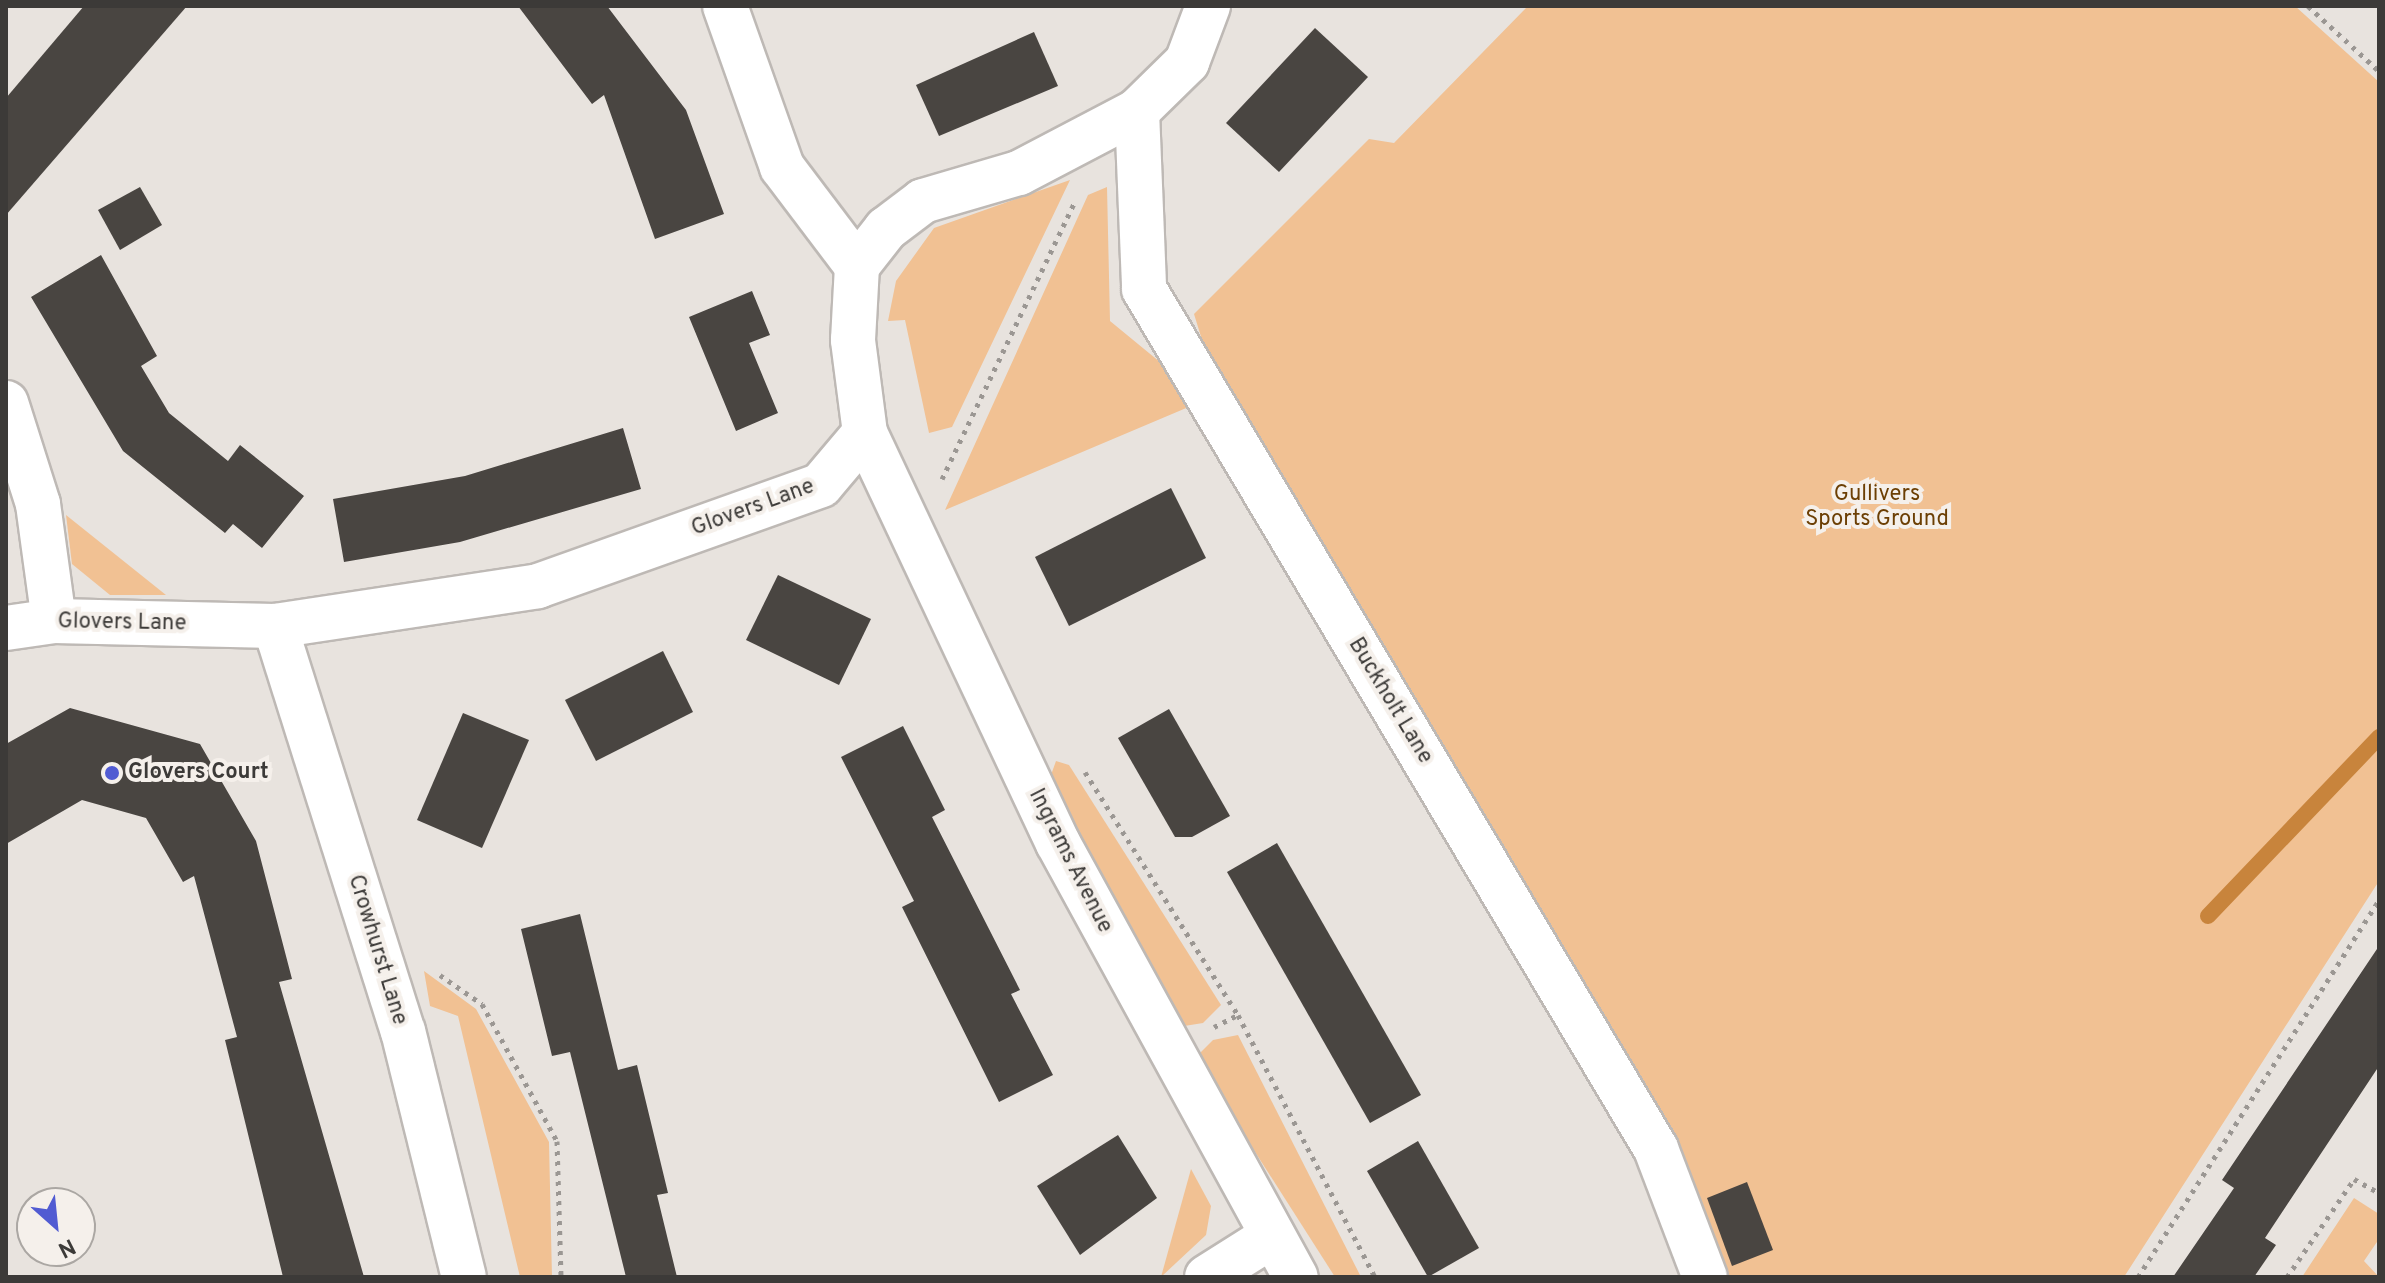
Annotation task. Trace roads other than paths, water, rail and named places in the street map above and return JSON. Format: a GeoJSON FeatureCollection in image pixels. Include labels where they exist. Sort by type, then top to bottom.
{"type":"FeatureCollection","features":[{"type":"Feature","properties":{"kind":"street"},"geometry":{"type":"LineString","coordinates":[[725,6],[782,167],[857,266]]}},
{"type":"Feature","properties":{"kind":"street"},"geometry":{"type":"LineString","coordinates":[[865,433],[853,340],[857,266],[886,229],[923,201],[1019,173],[1137,111],[1187,62],[1208,6]]}},
{"type":"Feature","properties":{"kind":"street","name":"Buckholt Lane"},"geometry":{"type":"LineString","coordinates":[[1137,111],[1144,289],[1656,1149],[1705,1277]]}},
{"type":"Feature","properties":{"kind":"street"},"geometry":{"type":"LineString","coordinates":[[6,403],[38,504],[54,621]]}},
{"type":"Feature","properties":{"kind":"street","name":"Ingrams Avenue"},"geometry":{"type":"LineString","coordinates":[[865,433],[1058,843],[1269,1238],[1296,1277]]}},
{"type":"Feature","properties":{"kind":"street","name":"Glovers Lane"},"geometry":{"type":"LineString","coordinates":[[6,628],[54,621],[275,626],[538,586],[821,485],[865,433]]}},
{"type":"Feature","properties":{"kind":"street","name":"Crowhurst Lane"},"geometry":{"type":"LineString","coordinates":[[275,626],[370,927],[464,1277]]}},
{"type":"Feature","properties":{"kind":"street"},"geometry":{"type":"LineString","coordinates":[[1207,1277],[1269,1238]]}},
{"type":"Feature","properties":{"kind":"waterway"},"geometry":{"type":"LineString","coordinates":[[2208,916],[2379,737]]}},
{"type":"Feature","properties":{"kind":"place","name":"Glovers Court"},"geometry":{"type":"Point","coordinates":[112,773]}},
{"type":"Feature","properties":{"kind":"park label","name":"Gullivers Sports Ground"},"geometry":{"type":"Point","coordinates":[1877,506]}}]}
